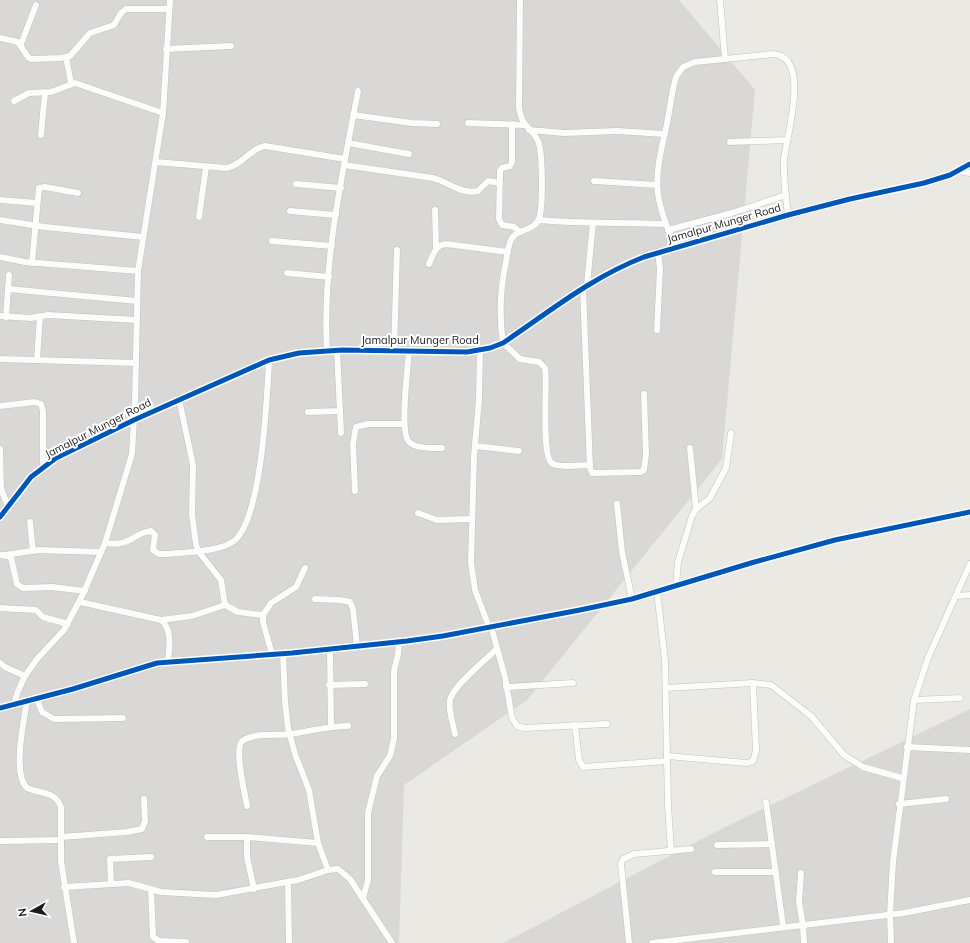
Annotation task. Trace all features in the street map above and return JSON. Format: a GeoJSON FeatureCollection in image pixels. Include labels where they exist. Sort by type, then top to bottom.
{"type":"FeatureCollection","features":[{"type":"Feature","properties":{"kind":"street"},"geometry":{"type":"LineString","coordinates":[[14,704],[25,676],[68,624],[80,602],[105,542],[132,454],[138,271],[163,113],[170,0]]}},
{"type":"Feature","properties":{"kind":"street"},"geometry":{"type":"LineString","coordinates":[[520,0],[519,108],[524,124],[539,141],[542,170],[538,220],[532,226],[515,234],[511,240],[508,252],[500,302],[503,343],[520,359],[539,362],[545,368],[547,446],[549,460],[554,464],[559,465],[590,465]]}},
{"type":"Feature","properties":{"kind":"street"},"geometry":{"type":"LineString","coordinates":[[720,0],[725,58]]}},
{"type":"Feature","properties":{"kind":"street"},"geometry":{"type":"LineString","coordinates":[[21,44],[36,5]]}},
{"type":"Feature","properties":{"kind":"street"},"geometry":{"type":"LineString","coordinates":[[0,38],[15,41],[21,44],[25,54],[31,59],[66,58],[74,53],[90,33],[114,25],[121,13],[126,9],[169,10]]}},
{"type":"Feature","properties":{"kind":"street"},"geometry":{"type":"LineString","coordinates":[[166,48],[232,46]]}},
{"type":"Feature","properties":{"kind":"street"},"geometry":{"type":"LineString","coordinates":[[676,247],[667,227],[658,197],[658,163],[674,84],[683,67],[695,62],[773,54],[784,56],[787,60],[791,69],[794,95],[792,121],[784,160],[788,215]]}},
{"type":"Feature","properties":{"kind":"street"},"geometry":{"type":"LineString","coordinates":[[66,58],[71,83]]}},
{"type":"Feature","properties":{"kind":"street"},"geometry":{"type":"LineString","coordinates":[[14,101],[29,93],[45,93],[57,90],[71,83],[78,83],[163,113]]}},
{"type":"Feature","properties":{"kind":"street"},"geometry":{"type":"LineString","coordinates":[[327,350],[326,309],[332,246],[344,162],[358,91]]}},
{"type":"Feature","properties":{"kind":"street"},"geometry":{"type":"LineString","coordinates":[[41,136],[45,93]]}},
{"type":"Feature","properties":{"kind":"street"},"geometry":{"type":"LineString","coordinates":[[353,115],[412,123],[437,124]]}},
{"type":"Feature","properties":{"kind":"street"},"geometry":{"type":"LineString","coordinates":[[468,124],[524,124]]}},
{"type":"Feature","properties":{"kind":"street"},"geometry":{"type":"LineString","coordinates":[[512,124],[512,162],[510,166],[500,169],[499,221],[502,225],[514,227],[520,232]]}},
{"type":"Feature","properties":{"kind":"street"},"geometry":{"type":"LineString","coordinates":[[529,130],[564,133],[617,131],[665,134]]}},
{"type":"Feature","properties":{"kind":"street"},"geometry":{"type":"LineString","coordinates":[[730,142],[787,140]]}},
{"type":"Feature","properties":{"kind":"street"},"geometry":{"type":"LineString","coordinates":[[348,143],[408,154]]}},
{"type":"Feature","properties":{"kind":"street"},"geometry":{"type":"LineString","coordinates":[[156,162],[206,167],[234,166],[256,149],[265,146],[443,180],[460,190],[478,191],[488,182],[500,183]]}},
{"type":"Feature","properties":{"kind":"street","name":"Jamalpur Munger Road"},"geometry":{"type":"LineString","coordinates":[[0,517],[31,477],[43,467],[94,439],[134,420],[269,360],[299,353],[327,350],[480,350],[503,343],[585,286],[621,267],[658,252],[788,215],[850,199],[924,183],[959,171],[970,164]]}},
{"type":"Feature","properties":{"kind":"street"},"geometry":{"type":"LineString","coordinates":[[199,217],[206,167]]}},
{"type":"Feature","properties":{"kind":"street"},"geometry":{"type":"LineString","coordinates":[[959,171],[970,173]]}},
{"type":"Feature","properties":{"kind":"street"},"geometry":{"type":"LineString","coordinates":[[594,181],[657,185]]}},
{"type":"Feature","properties":{"kind":"street"},"geometry":{"type":"LineString","coordinates":[[296,184],[341,188]]}},
{"type":"Feature","properties":{"kind":"street"},"geometry":{"type":"LineString","coordinates":[[32,263],[38,191],[42,187],[78,193]]}},
{"type":"Feature","properties":{"kind":"street"},"geometry":{"type":"LineString","coordinates":[[538,220],[593,223],[628,222],[667,227],[732,213],[786,195]]}},
{"type":"Feature","properties":{"kind":"street"},"geometry":{"type":"LineString","coordinates":[[0,200],[37,203]]}},
{"type":"Feature","properties":{"kind":"street"},"geometry":{"type":"LineString","coordinates":[[429,264],[436,248],[436,210]]}},
{"type":"Feature","properties":{"kind":"street"},"geometry":{"type":"LineString","coordinates":[[290,211],[336,215]]}},
{"type":"Feature","properties":{"kind":"street"},"geometry":{"type":"LineString","coordinates":[[0,220],[35,226],[143,237]]}},
{"type":"Feature","properties":{"kind":"street"},"geometry":{"type":"LineString","coordinates":[[593,223],[585,286],[591,471],[595,473],[640,472],[644,470],[646,454],[644,394]]}},
{"type":"Feature","properties":{"kind":"street"},"geometry":{"type":"LineString","coordinates":[[272,241],[332,246]]}},
{"type":"Feature","properties":{"kind":"street"},"geometry":{"type":"LineString","coordinates":[[436,248],[440,244],[446,244],[508,252]]}},
{"type":"Feature","properties":{"kind":"street"},"geometry":{"type":"LineString","coordinates":[[394,351],[397,250]]}},
{"type":"Feature","properties":{"kind":"street"},"geometry":{"type":"LineString","coordinates":[[657,330],[660,269],[658,252]]}},
{"type":"Feature","properties":{"kind":"street"},"geometry":{"type":"LineString","coordinates":[[0,257],[32,263],[138,271]]}},
{"type":"Feature","properties":{"kind":"street"},"geometry":{"type":"LineString","coordinates":[[287,273],[329,277]]}},
{"type":"Feature","properties":{"kind":"street"},"geometry":{"type":"LineString","coordinates":[[9,275],[3,316],[31,318],[48,315],[137,320]]}},
{"type":"Feature","properties":{"kind":"street"},"geometry":{"type":"LineString","coordinates":[[8,289],[137,301]]}},
{"type":"Feature","properties":{"kind":"street"},"geometry":{"type":"LineString","coordinates":[[37,360],[40,316]]}},
{"type":"Feature","properties":{"kind":"street"},"geometry":{"type":"LineString","coordinates":[[337,350],[341,433]]}},
{"type":"Feature","properties":{"kind":"street"},"geometry":{"type":"LineString","coordinates":[[480,350],[479,399],[475,446],[472,519],[472,576],[475,590],[497,649],[512,718],[520,728],[607,724]]}},
{"type":"Feature","properties":{"kind":"street"},"geometry":{"type":"LineString","coordinates":[[409,351],[404,424],[406,437],[410,443],[421,447],[442,448]]}},
{"type":"Feature","properties":{"kind":"street"},"geometry":{"type":"LineString","coordinates":[[0,359],[136,364]]}},
{"type":"Feature","properties":{"kind":"street"},"geometry":{"type":"LineString","coordinates":[[105,542],[124,543],[143,533],[151,531],[154,535],[152,546],[155,552],[166,554],[198,551],[228,544],[234,541],[243,530],[248,518],[255,491],[267,401],[269,360]]}},
{"type":"Feature","properties":{"kind":"street"},"geometry":{"type":"LineString","coordinates":[[179,399],[193,465],[192,515],[198,551],[221,580],[225,605]]}},
{"type":"Feature","properties":{"kind":"street"},"geometry":{"type":"LineString","coordinates":[[0,406],[30,402],[41,404],[43,411],[43,467]]}},
{"type":"Feature","properties":{"kind":"street"},"geometry":{"type":"LineString","coordinates":[[308,412],[340,411]]}},
{"type":"Feature","properties":{"kind":"street"},"geometry":{"type":"LineString","coordinates":[[355,491],[353,444],[356,427],[368,424],[404,424]]}},
{"type":"Feature","properties":{"kind":"street"},"geometry":{"type":"LineString","coordinates":[[676,585],[678,562],[692,516],[696,509],[710,498],[726,468],[731,433]]}},
{"type":"Feature","properties":{"kind":"street"},"geometry":{"type":"LineString","coordinates":[[475,446],[519,451]]}},
{"type":"Feature","properties":{"kind":"street"},"geometry":{"type":"LineString","coordinates":[[690,448],[696,509]]}},
{"type":"Feature","properties":{"kind":"street"},"geometry":{"type":"LineString","coordinates":[[0,450],[1,489],[8,506]]}},
{"type":"Feature","properties":{"kind":"street"},"geometry":{"type":"LineString","coordinates":[[617,504],[622,552],[632,598]]}},
{"type":"Feature","properties":{"kind":"street"},"geometry":{"type":"LineString","coordinates":[[0,708],[37,699],[151,664],[399,642],[443,636],[490,627],[632,598],[835,540],[970,512]]}},
{"type":"Feature","properties":{"kind":"street"},"geometry":{"type":"LineString","coordinates":[[418,513],[437,520],[472,519]]}},
{"type":"Feature","properties":{"kind":"street"},"geometry":{"type":"LineString","coordinates":[[30,522],[33,551]]}},
{"type":"Feature","properties":{"kind":"street"},"geometry":{"type":"LineString","coordinates":[[1,555],[33,551],[101,552]]}},
{"type":"Feature","properties":{"kind":"street"},"geometry":{"type":"LineString","coordinates":[[1,555],[11,558],[17,584],[23,588],[52,587],[85,591]]}},
{"type":"Feature","properties":{"kind":"street"},"geometry":{"type":"LineString","coordinates":[[891,943],[890,914],[893,862],[902,778],[914,700],[928,658],[970,564]]}},
{"type":"Feature","properties":{"kind":"street"},"geometry":{"type":"LineString","coordinates":[[272,654],[263,622],[263,615],[271,603],[296,587],[305,568]]}},
{"type":"Feature","properties":{"kind":"street"},"geometry":{"type":"LineString","coordinates":[[657,590],[666,688],[671,851]]}},
{"type":"Feature","properties":{"kind":"street"},"geometry":{"type":"LineString","coordinates":[[956,596],[970,595]]}},
{"type":"Feature","properties":{"kind":"street"},"geometry":{"type":"LineString","coordinates":[[315,600],[346,600],[350,602],[353,609],[358,646]]}},
{"type":"Feature","properties":{"kind":"street"},"geometry":{"type":"LineString","coordinates":[[80,602],[161,620],[192,616],[225,605],[238,612],[263,615]]}},
{"type":"Feature","properties":{"kind":"street"},"geometry":{"type":"LineString","coordinates":[[0,608],[36,610],[43,617],[68,624]]}},
{"type":"Feature","properties":{"kind":"street"},"geometry":{"type":"LineString","coordinates":[[161,620],[165,623],[169,633],[168,662]]}},
{"type":"Feature","properties":{"kind":"street"},"geometry":{"type":"LineString","coordinates":[[363,898],[368,880],[368,813],[377,776],[390,756],[394,739],[394,671],[399,642]]}},
{"type":"Feature","properties":{"kind":"street"},"geometry":{"type":"LineString","coordinates":[[330,649],[331,727]]}},
{"type":"Feature","properties":{"kind":"street"},"geometry":{"type":"LineString","coordinates":[[455,734],[450,706],[452,694],[480,664],[497,649]]}},
{"type":"Feature","properties":{"kind":"street"},"geometry":{"type":"LineString","coordinates":[[283,653],[284,701],[289,734],[309,790],[318,843],[328,870]]}},
{"type":"Feature","properties":{"kind":"street"},"geometry":{"type":"LineString","coordinates":[[0,663],[4,668],[25,676]]}},
{"type":"Feature","properties":{"kind":"street"},"geometry":{"type":"LineString","coordinates":[[506,687],[573,683]]}},
{"type":"Feature","properties":{"kind":"street"},"geometry":{"type":"LineString","coordinates":[[666,688],[753,683],[771,685],[801,706],[822,728],[837,749],[853,761],[875,771],[902,778]]}},
{"type":"Feature","properties":{"kind":"street"},"geometry":{"type":"LineString","coordinates":[[575,726],[579,760],[583,767],[667,759],[747,763],[753,761],[756,751],[753,683]]}},
{"type":"Feature","properties":{"kind":"street"},"geometry":{"type":"LineString","coordinates":[[330,685],[365,684]]}},
{"type":"Feature","properties":{"kind":"street"},"geometry":{"type":"LineString","coordinates":[[914,700],[960,698]]}},
{"type":"Feature","properties":{"kind":"street"},"geometry":{"type":"LineString","coordinates":[[37,699],[42,712],[54,719],[123,718]]}},
{"type":"Feature","properties":{"kind":"street"},"geometry":{"type":"LineString","coordinates":[[27,701],[20,763],[22,781],[26,788],[51,794],[59,802],[61,814],[64,887],[74,943]]}},
{"type":"Feature","properties":{"kind":"street"},"geometry":{"type":"LineString","coordinates":[[247,806],[240,765],[239,743],[251,737],[289,734],[331,727],[348,726]]}},
{"type":"Feature","properties":{"kind":"street"},"geometry":{"type":"LineString","coordinates":[[907,747],[970,750]]}},
{"type":"Feature","properties":{"kind":"street"},"geometry":{"type":"LineString","coordinates":[[0,841],[61,838],[127,832],[142,829],[145,821],[144,799]]}},
{"type":"Feature","properties":{"kind":"street"},"geometry":{"type":"LineString","coordinates":[[899,804],[946,799]]}},
{"type":"Feature","properties":{"kind":"street"},"geometry":{"type":"LineString","coordinates":[[766,802],[783,926]]}},
{"type":"Feature","properties":{"kind":"street"},"geometry":{"type":"LineString","coordinates":[[207,837],[247,837],[318,843]]}},
{"type":"Feature","properties":{"kind":"street"},"geometry":{"type":"LineString","coordinates":[[247,837],[247,857],[254,889]]}},
{"type":"Feature","properties":{"kind":"street"},"geometry":{"type":"LineString","coordinates":[[717,845],[772,844]]}},
{"type":"Feature","properties":{"kind":"street"},"geometry":{"type":"LineString","coordinates":[[629,943],[621,864],[623,859],[634,854],[692,849]]}},
{"type":"Feature","properties":{"kind":"street"},"geometry":{"type":"LineString","coordinates":[[111,883],[110,860],[151,857]]}},
{"type":"Feature","properties":{"kind":"street"},"geometry":{"type":"LineString","coordinates":[[64,887],[129,883],[151,890],[216,895],[308,878],[328,870],[342,871],[363,898],[392,943]]}},
{"type":"Feature","properties":{"kind":"street"},"geometry":{"type":"LineString","coordinates":[[715,872],[776,872]]}},
{"type":"Feature","properties":{"kind":"street"},"geometry":{"type":"LineString","coordinates":[[802,873],[800,902],[804,943]]}},
{"type":"Feature","properties":{"kind":"street"},"geometry":{"type":"LineString","coordinates":[[288,882],[289,943]]}},
{"type":"Feature","properties":{"kind":"street"},"geometry":{"type":"LineString","coordinates":[[151,890],[153,937],[160,941],[186,942]]}},
{"type":"Feature","properties":{"kind":"street"},"geometry":{"type":"LineString","coordinates":[[652,943],[677,942],[783,926],[803,925],[930,909],[970,900]]}},
{"type":"Feature","properties":{"kind":"shaded area"},"geometry":{"type":"Polygon","coordinates":[[[0,0],[679,0],[755,90],[722,459],[527,700],[404,785],[399,943],[0,943],[0,0]]]}},
{"type":"Feature","properties":{"kind":"shaded area"},"geometry":{"type":"Polygon","coordinates":[[[970,709],[970,943],[503,943],[719,830],[970,709]]]}},
{"type":"Feature","properties":{"kind":"cycle path"},"geometry":{"type":"LineString","coordinates":[[0,517],[31,477],[56,458],[134,420],[269,360],[299,353],[342,350],[467,352],[490,348],[503,343],[554,307],[589,285],[625,265],[644,257],[788,215],[850,199],[924,183],[950,175],[970,164]]}},
{"type":"Feature","properties":{"kind":"cycle path"},"geometry":{"type":"LineString","coordinates":[[0,708],[73,689],[157,663],[292,653],[407,641],[443,636],[580,610],[632,599],[751,563],[835,540],[970,512]]}}]}
